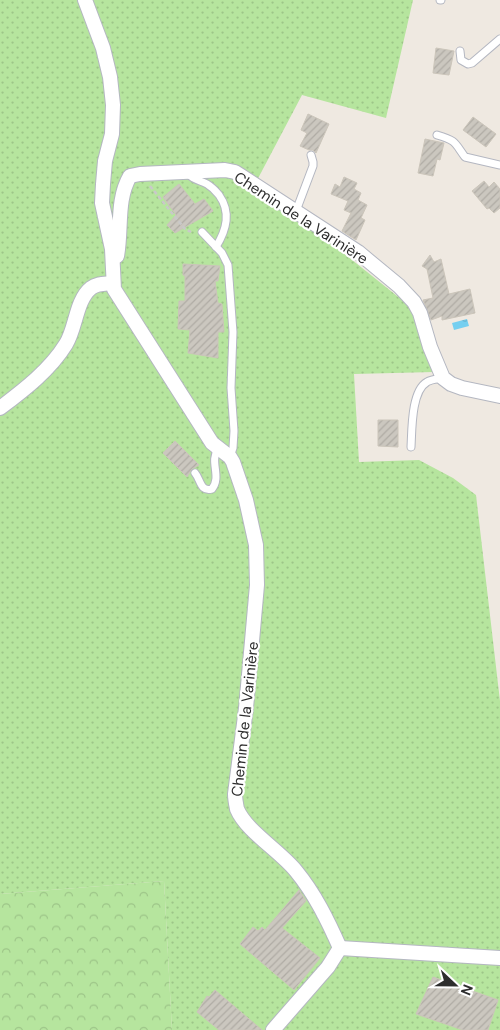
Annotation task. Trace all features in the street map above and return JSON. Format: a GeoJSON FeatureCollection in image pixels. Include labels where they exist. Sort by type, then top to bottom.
{"type":"FeatureCollection","features":[{"type":"Feature","properties":{"kind":"street"},"geometry":{"type":"LineString","coordinates":[[86,0],[103,48],[110,77],[113,105],[112,134],[105,161],[102,203],[112,249],[112,277],[118,297],[212,443],[230,458]]}},
{"type":"Feature","properties":{"kind":"street","name":"Chemin de la Varinière"},"geometry":{"type":"LineString","coordinates":[[140,174],[226,170],[235,172],[358,252],[399,286],[414,302],[420,313],[430,347],[443,378]]}},
{"type":"Feature","properties":{"kind":"street"},"geometry":{"type":"LineString","coordinates":[[112,277],[120,243],[121,198],[124,186],[130,176],[140,174]]}},
{"type":"Feature","properties":{"kind":"street"},"geometry":{"type":"LineString","coordinates":[[0,408],[25,389],[57,356],[67,344],[85,294],[92,287],[112,277]]}},
{"type":"Feature","properties":{"kind":"street"},"geometry":{"type":"LineString","coordinates":[[443,378],[451,384],[462,388],[500,396]]}},
{"type":"Feature","properties":{"kind":"street","name":"Chemin de la Varinière"},"geometry":{"type":"LineString","coordinates":[[230,458],[248,509],[256,546],[257,575],[253,644],[235,794],[237,808],[242,818],[250,827],[285,858],[297,872],[318,902],[340,948]]}},
{"type":"Feature","properties":{"kind":"street"},"geometry":{"type":"LineString","coordinates":[[273,1030],[328,967],[340,948],[500,958]]}},
{"type":"Feature","properties":{"kind":"lane"},"geometry":{"type":"LineString","coordinates":[[460,51],[461,60],[468,64],[472,63],[500,39]]}},
{"type":"Feature","properties":{"kind":"lane"},"geometry":{"type":"LineString","coordinates":[[437,136],[451,139],[455,142],[465,157],[500,165]]}},
{"type":"Feature","properties":{"kind":"lane"},"geometry":{"type":"LineString","coordinates":[[296,211],[313,166],[311,155]]}},
{"type":"Feature","properties":{"kind":"lane"},"geometry":{"type":"LineString","coordinates":[[187,172],[192,178],[205,183],[215,190],[224,202],[227,210],[224,229],[216,247]]}},
{"type":"Feature","properties":{"kind":"lane","name":"Chemin de la Varinière"},"geometry":{"type":"LineString","coordinates":[[202,232],[222,252],[228,265],[232,317],[231,388],[234,431],[233,448],[230,458]]}},
{"type":"Feature","properties":{"kind":"lane"},"geometry":{"type":"LineString","coordinates":[[412,447],[412,424],[419,391],[427,381],[443,378]]}},
{"type":"Feature","properties":{"kind":"lane"},"geometry":{"type":"LineString","coordinates":[[195,473],[202,487],[212,489],[216,481],[214,456],[218,449]]}},
{"type":"Feature","properties":{"kind":"path"},"geometry":{"type":"LineString","coordinates":[[140,174],[186,229],[202,232]]}},
{"type":"Feature","properties":{"kind":"green space"},"geometry":{"type":"Polygon","coordinates":[[[0,0],[413,0],[386,118],[302,95],[253,188],[306,223],[412,308],[434,372],[354,374],[359,462],[419,460],[453,478],[476,495],[500,701],[500,1030],[172,1030],[164,881],[0,894],[0,0]]]}},
{"type":"Feature","properties":{"kind":"green space"},"geometry":{"type":"Polygon","coordinates":[[[164,881],[172,1030],[0,1030],[0,894],[164,881]]]}},
{"type":"Feature","properties":{"kind":"water"},"geometry":{"type":"Polygon","coordinates":[[[467,319],[469,326],[454,330],[452,323],[467,319]]]}},
{"type":"Feature","properties":{"kind":"building"},"geometry":{"type":"Polygon","coordinates":[[[436,48],[454,51],[449,75],[433,73],[436,48]]]}},
{"type":"Feature","properties":{"kind":"building"},"geometry":{"type":"Polygon","coordinates":[[[308,114],[329,124],[316,153],[313,150],[300,146],[307,133],[301,130],[308,114]]]}},
{"type":"Feature","properties":{"kind":"building"},"geometry":{"type":"Polygon","coordinates":[[[473,117],[496,134],[486,147],[463,130],[473,117]]]}},
{"type":"Feature","properties":{"kind":"building"},"geometry":{"type":"Polygon","coordinates":[[[425,139],[444,143],[440,160],[437,159],[433,176],[418,173],[425,139]]]}},
{"type":"Feature","properties":{"kind":"building"},"geometry":{"type":"Polygon","coordinates":[[[344,177],[357,183],[354,189],[361,193],[358,200],[367,205],[361,218],[365,220],[356,240],[342,231],[351,213],[344,210],[348,201],[331,194],[335,184],[340,187],[344,177]]]}},
{"type":"Feature","properties":{"kind":"building"},"geometry":{"type":"Polygon","coordinates":[[[484,181],[489,187],[494,182],[500,189],[500,208],[494,213],[489,208],[487,209],[472,191],[484,181]]]}},
{"type":"Feature","properties":{"kind":"building"},"geometry":{"type":"Polygon","coordinates":[[[179,184],[195,204],[204,199],[213,211],[175,233],[167,225],[176,215],[163,197],[179,184]]]}},
{"type":"Feature","properties":{"kind":"building"},"geometry":{"type":"Polygon","coordinates":[[[430,255],[434,262],[441,259],[449,294],[470,289],[475,313],[442,320],[442,316],[431,320],[423,300],[433,298],[427,269],[422,266],[430,255]]]}},
{"type":"Feature","properties":{"kind":"building"},"geometry":{"type":"Polygon","coordinates":[[[183,264],[220,266],[218,281],[215,281],[218,303],[222,304],[224,332],[218,332],[218,358],[188,353],[190,330],[178,329],[179,301],[185,301],[183,264]]]}},
{"type":"Feature","properties":{"kind":"building"},"geometry":{"type":"Polygon","coordinates":[[[378,420],[398,420],[398,447],[378,446],[378,420]]]}},
{"type":"Feature","properties":{"kind":"building"},"geometry":{"type":"Polygon","coordinates":[[[175,441],[199,465],[192,469],[187,477],[163,453],[175,441]]]}},
{"type":"Feature","properties":{"kind":"building"},"geometry":{"type":"Polygon","coordinates":[[[299,890],[306,901],[282,928],[320,958],[294,990],[240,944],[253,927],[258,931],[262,927],[265,930],[299,890]]]}},
{"type":"Feature","properties":{"kind":"building"},"geometry":{"type":"Polygon","coordinates":[[[433,977],[498,1000],[488,1030],[463,1030],[416,1014],[433,977]]]}},
{"type":"Feature","properties":{"kind":"building"},"geometry":{"type":"Polygon","coordinates":[[[215,990],[262,1030],[219,1030],[197,1012],[207,996],[209,997],[215,990]]]}}]}
